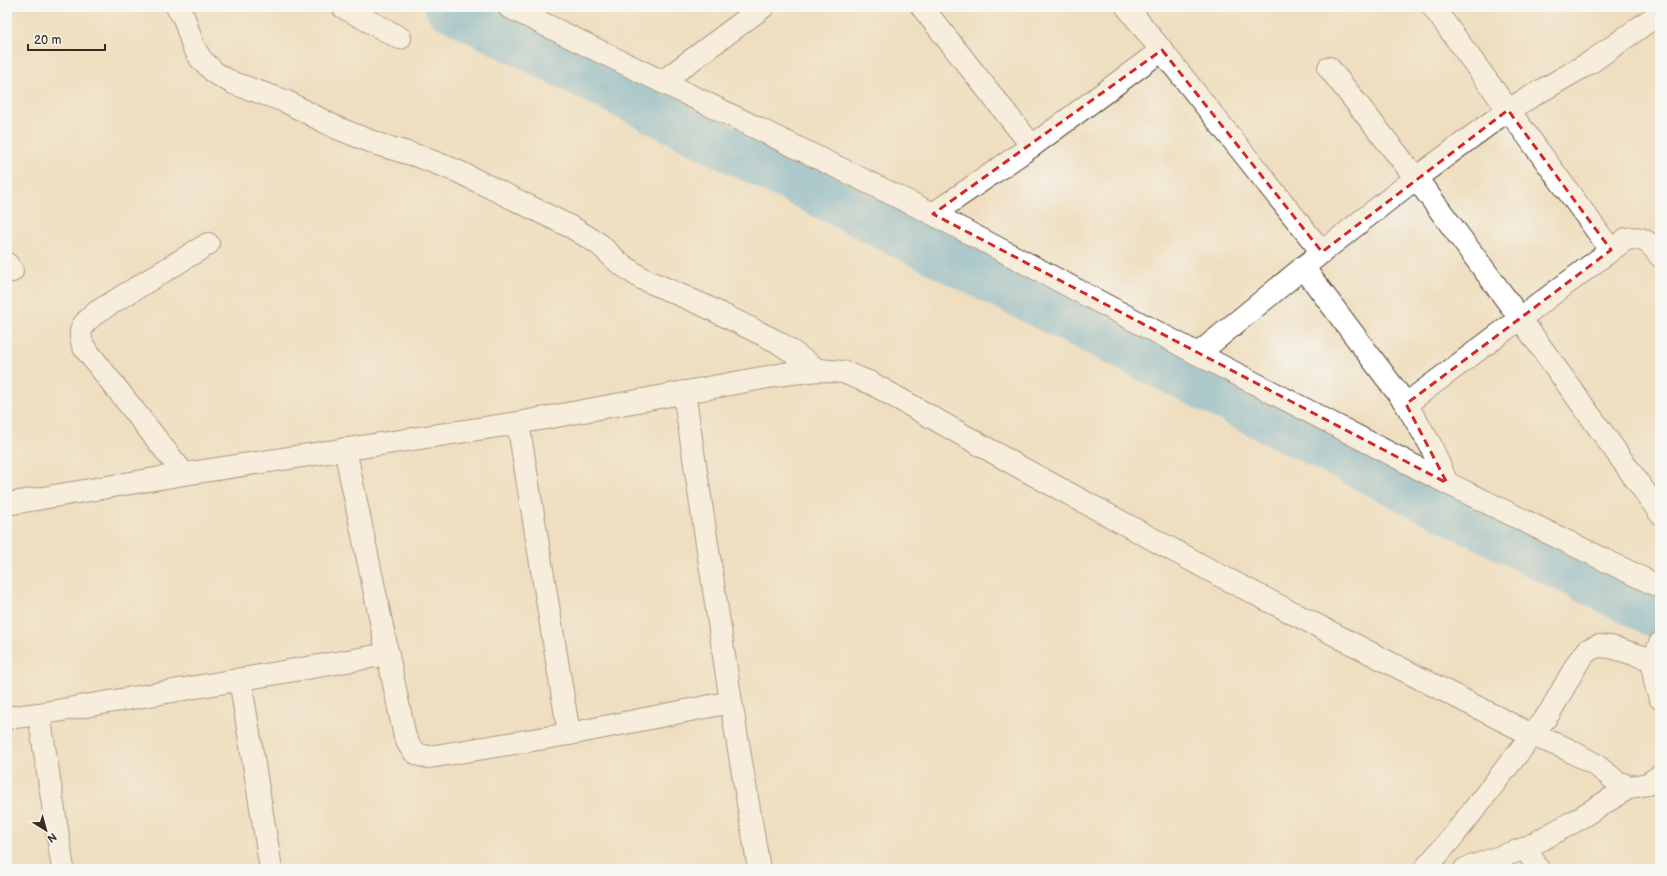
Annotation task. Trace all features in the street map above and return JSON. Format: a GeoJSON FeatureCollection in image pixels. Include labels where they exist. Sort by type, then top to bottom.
{"type":"FeatureCollection","features":[{"type":"Feature","properties":{"kind":"street"},"geometry":{"type":"LineString","coordinates":[[177,7],[184,18],[194,46],[201,59],[215,73],[227,80],[285,101],[337,128],[380,145],[418,156],[457,171],[573,228],[599,244],[618,262],[641,278],[705,306],[778,342],[818,370]]}},
{"type":"Feature","properties":{"kind":"street"},"geometry":{"type":"LineString","coordinates":[[343,7],[400,38]]}},
{"type":"Feature","properties":{"kind":"street"},"geometry":{"type":"LineString","coordinates":[[509,7],[933,214],[1447,483],[1660,587]]}},
{"type":"Feature","properties":{"kind":"street"},"geometry":{"type":"LineString","coordinates":[[662,82],[763,7]]}},
{"type":"Feature","properties":{"kind":"street"},"geometry":{"type":"LineString","coordinates":[[922,7],[1032,146]]}},
{"type":"Feature","properties":{"kind":"street"},"geometry":{"type":"LineString","coordinates":[[1127,7],[1322,252]]}},
{"type":"Feature","properties":{"kind":"street"},"geometry":{"type":"LineString","coordinates":[[1433,7],[1611,250]]}},
{"type":"Feature","properties":{"kind":"street"},"geometry":{"type":"LineString","coordinates":[[1198,354],[1303,267],[1416,178],[1508,110],[1591,62],[1657,20]]}},
{"type":"Feature","properties":{"kind":"street"},"geometry":{"type":"LineString","coordinates":[[933,214],[1032,146],[1162,50]]}},
{"type":"Feature","properties":{"kind":"street"},"geometry":{"type":"LineString","coordinates":[[1328,68],[1416,178],[1520,318],[1660,513]]}},
{"type":"Feature","properties":{"kind":"street"},"geometry":{"type":"LineString","coordinates":[[1406,404],[1626,239],[1638,237],[1648,242],[1660,256]]}},
{"type":"Feature","properties":{"kind":"street"},"geometry":{"type":"LineString","coordinates":[[184,474],[83,346],[79,334],[84,323],[97,312],[208,244]]}},
{"type":"Feature","properties":{"kind":"street"},"geometry":{"type":"LineString","coordinates":[[1303,267],[1406,404],[1430,444],[1447,483]]}},
{"type":"Feature","properties":{"kind":"street"},"geometry":{"type":"LineString","coordinates":[[7,504],[184,474],[518,423],[784,374],[818,370],[843,372],[871,383],[1016,465],[1219,575],[1532,735],[1565,748],[1596,765],[1616,781],[1630,787]]}},
{"type":"Feature","properties":{"kind":"street"},"geometry":{"type":"LineString","coordinates":[[684,392],[731,702],[759,869]]}},
{"type":"Feature","properties":{"kind":"street"},"geometry":{"type":"LineString","coordinates":[[518,423],[569,734]]}},
{"type":"Feature","properties":{"kind":"street"},"geometry":{"type":"LineString","coordinates":[[345,449],[405,737],[410,749],[419,756],[429,757],[569,734],[731,702]]}},
{"type":"Feature","properties":{"kind":"street"},"geometry":{"type":"LineString","coordinates":[[1424,869],[1454,834],[1550,712],[1578,662],[1588,650],[1598,646],[1658,652],[1653,680],[1660,698]]}},
{"type":"Feature","properties":{"kind":"street"},"geometry":{"type":"LineString","coordinates":[[7,718],[39,714],[388,654]]}},
{"type":"Feature","properties":{"kind":"street"},"geometry":{"type":"LineString","coordinates":[[240,679],[271,869]]}},
{"type":"Feature","properties":{"kind":"street"},"geometry":{"type":"LineString","coordinates":[[39,714],[63,869]]}},
{"type":"Feature","properties":{"kind":"street"},"geometry":{"type":"LineString","coordinates":[[1465,869],[1526,848],[1575,821],[1630,787],[1648,784],[1660,776]]}},
{"type":"Feature","properties":{"kind":"street"},"geometry":{"type":"LineString","coordinates":[[1526,848],[1538,869]]}},
{"type":"Feature","properties":{"kind":"highlighted area"},"geometry":{"type":"Polygon","coordinates":[[[1162,50],[1322,252],[1508,110],[1611,250],[1406,404],[1447,483],[933,214],[1162,50]]]}},
{"type":"Feature","properties":{"kind":"waterway"},"geometry":{"type":"LineString","coordinates":[[448,7],[1660,617]]}}]}
